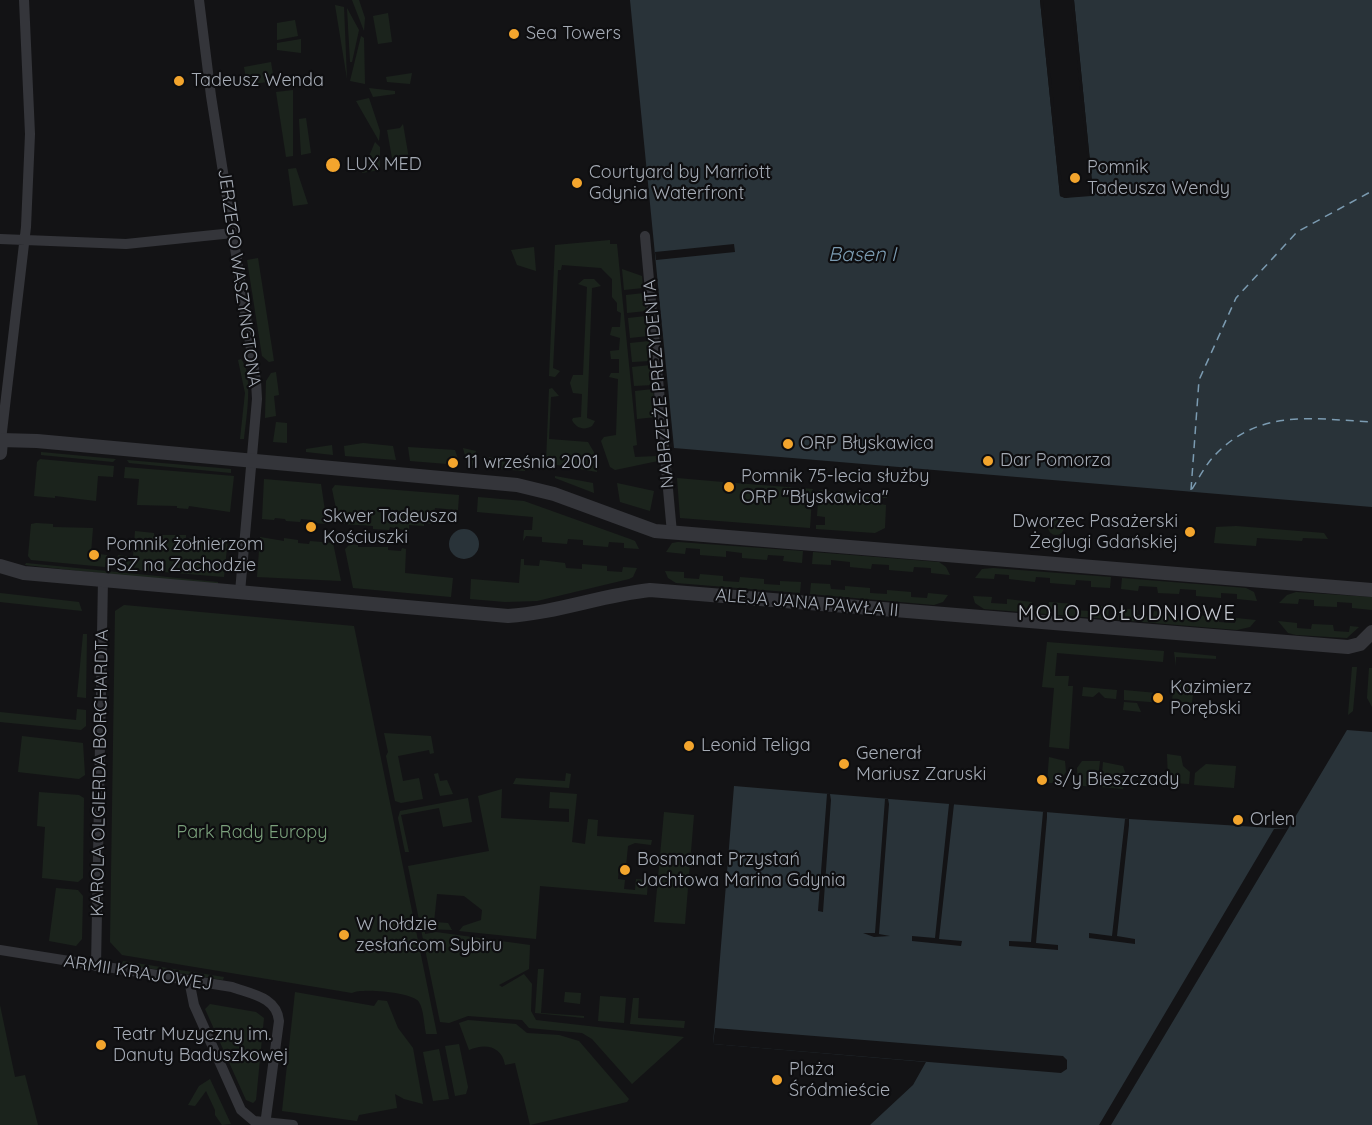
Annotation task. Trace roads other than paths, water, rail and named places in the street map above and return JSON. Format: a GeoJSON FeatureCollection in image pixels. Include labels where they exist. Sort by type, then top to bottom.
{"type":"FeatureCollection","features":[{"type":"Feature","properties":{"kind":"street"},"geometry":{"type":"LineString","coordinates":[[24,0],[30,134],[26,241],[1,446],[251,463],[537,488],[655,531],[672,533],[1372,590]]}},
{"type":"Feature","properties":{"kind":"street","name":"JERZEGO WASZYNGTONA"},"geometry":{"type":"LineString","coordinates":[[199,0],[256,381],[240,592]]}},
{"type":"Feature","properties":{"kind":"street"},"geometry":{"type":"LineString","coordinates":[[0,239],[126,244],[233,233]]}},
{"type":"Feature","properties":{"kind":"street","name":"NABRZEŻE PREZYDENTA"},"geometry":{"type":"LineString","coordinates":[[645,236],[672,533]]}},
{"type":"Feature","properties":{"kind":"street"},"geometry":{"type":"LineString","coordinates":[[0,566],[24,573],[240,592]]}},
{"type":"Feature","properties":{"kind":"street","name":"KAROLA OLGIERDA BORCHARDTA"},"geometry":{"type":"LineString","coordinates":[[96,966],[103,579]]}},
{"type":"Feature","properties":{"kind":"street","name":"ALEJA JANA PAWŁA II"},"geometry":{"type":"LineString","coordinates":[[240,592],[508,616],[548,611],[650,590],[1348,647],[1360,644],[1372,632]]}},
{"type":"Feature","properties":{"kind":"street","name":"ARMII KRAJOWEJ"},"geometry":{"type":"LineString","coordinates":[[0,950],[232,987],[263,998],[272,1004],[279,1021],[266,1124]]}},
{"type":"Feature","properties":{"kind":"street"},"geometry":{"type":"LineString","coordinates":[[189,980],[194,1005],[241,1110],[249,1118],[266,1124],[293,1125]]}},
{"type":"Feature","properties":{"kind":"water","name":"Basen I"},"geometry":{"type":"Polygon","coordinates":[[[630,0],[1040,0],[1060,196],[1065,198],[1093,192],[1074,0],[1372,0],[1372,507],[674,448],[630,0]]]}},
{"type":"Feature","properties":{"kind":"water"},"geometry":{"type":"Polygon","coordinates":[[[464,529],[475,533],[479,544],[475,555],[464,559],[453,555],[449,544],[453,533],[464,529]]]}},
{"type":"Feature","properties":{"kind":"water"},"geometry":{"type":"Polygon","coordinates":[[[1347,730],[1372,732],[1372,1125],[870,1125],[913,1085],[926,1062],[713,1044],[734,786],[1129,819],[1288,829],[1347,730]]]}},
{"type":"Feature","properties":{"kind":"place","name":"Sea Towers"},"geometry":{"type":"Point","coordinates":[514,34]}},
{"type":"Feature","properties":{"kind":"place","name":"Tadeusz Wenda"},"geometry":{"type":"Point","coordinates":[179,81]}},
{"type":"Feature","properties":{"kind":"place","name":"LUX MED"},"geometry":{"type":"Point","coordinates":[333,165]}},
{"type":"Feature","properties":{"kind":"place","name":"Pomnik Tadeusza Wendy"},"geometry":{"type":"Point","coordinates":[1075,178]}},
{"type":"Feature","properties":{"kind":"place","name":"Courtyard by Marriott Gdynia Waterfront"},"geometry":{"type":"Point","coordinates":[577,183]}},
{"type":"Feature","properties":{"kind":"place","name":"ORP Błyskawica"},"geometry":{"type":"Point","coordinates":[788,444]}},
{"type":"Feature","properties":{"kind":"place","name":"Dar Pomorza"},"geometry":{"type":"Point","coordinates":[988,461]}},
{"type":"Feature","properties":{"kind":"place","name":"11 września 2001"},"geometry":{"type":"Point","coordinates":[453,463]}},
{"type":"Feature","properties":{"kind":"place","name":"Pomnik 75-lecia służby ORP \"Błyskawica\""},"geometry":{"type":"Point","coordinates":[729,487]}},
{"type":"Feature","properties":{"kind":"place","name":"Skwer Tadeusza Kościuszki"},"geometry":{"type":"Point","coordinates":[311,527]}},
{"type":"Feature","properties":{"kind":"place","name":"Dworzec Pasażerski Żeglugi Gdańskiej"},"geometry":{"type":"Point","coordinates":[1190,532]}},
{"type":"Feature","properties":{"kind":"place","name":"Pomnik żołnierzom PSZ na Zachodzie"},"geometry":{"type":"Point","coordinates":[94,555]}},
{"type":"Feature","properties":{"kind":"place","name":"Kazimierz Porębski"},"geometry":{"type":"Point","coordinates":[1158,698]}},
{"type":"Feature","properties":{"kind":"place","name":"Leonid Teliga"},"geometry":{"type":"Point","coordinates":[689,746]}},
{"type":"Feature","properties":{"kind":"place","name":"Generał Mariusz Zaruski"},"geometry":{"type":"Point","coordinates":[844,764]}},
{"type":"Feature","properties":{"kind":"place","name":"s/y Bieszczady"},"geometry":{"type":"Point","coordinates":[1042,780]}},
{"type":"Feature","properties":{"kind":"place","name":"Orlen"},"geometry":{"type":"Point","coordinates":[1238,820]}},
{"type":"Feature","properties":{"kind":"place","name":"Bosmanat Przystań Jachtowa Marina Gdynia"},"geometry":{"type":"Point","coordinates":[625,870]}},
{"type":"Feature","properties":{"kind":"place","name":"W hołdzie zesłańcom Sybiru"},"geometry":{"type":"Point","coordinates":[344,935]}},
{"type":"Feature","properties":{"kind":"place","name":"Teatr Muzyczny im. Danuty Baduszkowej"},"geometry":{"type":"Point","coordinates":[101,1045]}},
{"type":"Feature","properties":{"kind":"place","name":"Plaża Śródmieście"},"geometry":{"type":"Point","coordinates":[777,1080]}},
{"type":"Feature","properties":{"kind":"district","name":"MOLO POŁUDNIOWE"},"geometry":{"type":"Point","coordinates":[1127,614]}},
{"type":"Feature","properties":{"kind":"park label","name":"Park Rady Europy"},"geometry":{"type":"Point","coordinates":[252,833]}}]}
